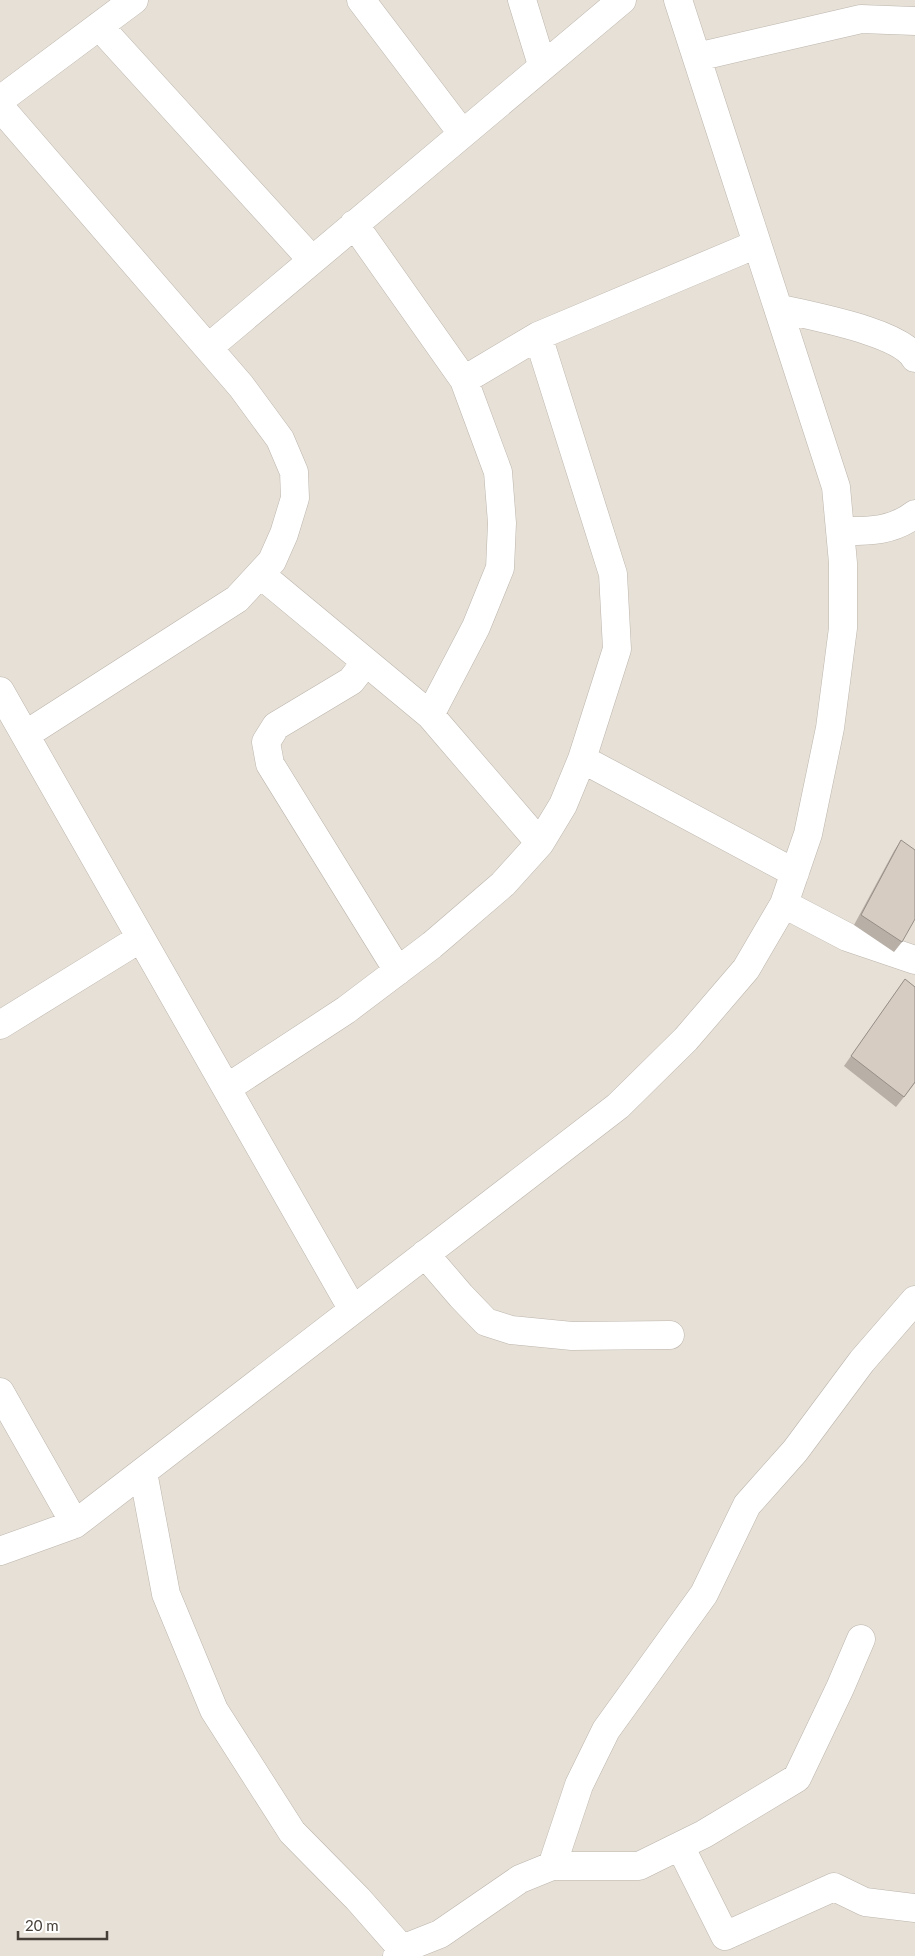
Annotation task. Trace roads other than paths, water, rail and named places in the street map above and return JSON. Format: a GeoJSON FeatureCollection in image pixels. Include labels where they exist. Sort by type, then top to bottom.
{"type":"FeatureCollection","features":[{"type":"Feature","properties":{"kind":"street"},"geometry":{"type":"LineString","coordinates":[[0,100],[134,0]]}},
{"type":"Feature","properties":{"kind":"street"},"geometry":{"type":"LineString","coordinates":[[361,0],[462,133]]}},
{"type":"Feature","properties":{"kind":"street"},"geometry":{"type":"LineString","coordinates":[[522,0],[542,65]]}},
{"type":"Feature","properties":{"kind":"street"},"geometry":{"type":"LineString","coordinates":[[208,348],[542,65],[622,0]]}},
{"type":"Feature","properties":{"kind":"street"},"geometry":{"type":"LineString","coordinates":[[0,1551],[75,1524],[618,1106],[686,1039],[746,969],[784,904],[808,834],[830,728],[843,628],[843,563],[836,487],[678,0]]}},
{"type":"Feature","properties":{"kind":"street"},"geometry":{"type":"LineString","coordinates":[[697,57],[862,19],[915,21]]}},
{"type":"Feature","properties":{"kind":"street"},"geometry":{"type":"LineString","coordinates":[[99,26],[312,260]]}},
{"type":"Feature","properties":{"kind":"street"},"geometry":{"type":"LineString","coordinates":[[0,107],[241,386],[280,439],[294,472],[295,498],[284,534],[272,561],[237,599],[25,735]]}},
{"type":"Feature","properties":{"kind":"street"},"geometry":{"type":"LineString","coordinates":[[354,224],[464,380],[498,472],[502,523],[500,568],[476,627],[430,715]]}},
{"type":"Feature","properties":{"kind":"street"},"geometry":{"type":"LineString","coordinates":[[464,380],[538,336],[757,244]]}},
{"type":"Feature","properties":{"kind":"street"},"geometry":{"type":"LineString","coordinates":[[778,308],[854,326],[891,340],[911,351],[915,358]]}},
{"type":"Feature","properties":{"kind":"street"},"geometry":{"type":"LineString","coordinates":[[227,1088],[346,1010],[398,971],[503,884],[540,842],[563,805],[582,759],[617,649],[613,574],[538,336]]}},
{"type":"Feature","properties":{"kind":"street"},"geometry":{"type":"LineString","coordinates":[[840,530],[872,532],[905,522],[915,514]]}},
{"type":"Feature","properties":{"kind":"street"},"geometry":{"type":"LineString","coordinates":[[260,574],[430,715],[540,842]]}},
{"type":"Feature","properties":{"kind":"street"},"geometry":{"type":"LineString","coordinates":[[366,662],[351,681],[276,726],[266,742],[270,764],[398,971]]}},
{"type":"Feature","properties":{"kind":"street"},"geometry":{"type":"LineString","coordinates":[[0,691],[353,1310]]}},
{"type":"Feature","properties":{"kind":"street"},"geometry":{"type":"LineString","coordinates":[[582,759],[795,873]]}},
{"type":"Feature","properties":{"kind":"street"},"geometry":{"type":"LineString","coordinates":[[784,904],[847,937],[915,960]]}},
{"type":"Feature","properties":{"kind":"street"},"geometry":{"type":"LineString","coordinates":[[0,1025],[141,938]]}},
{"type":"Feature","properties":{"kind":"street"},"geometry":{"type":"LineString","coordinates":[[425,1254],[486,1322],[511,1330],[572,1336],[670,1335]]}},
{"type":"Feature","properties":{"kind":"street"},"geometry":{"type":"LineString","coordinates":[[552,1866],[579,1785],[606,1730],[704,1594],[747,1505],[795,1451],[862,1361],[915,1300]]}},
{"type":"Feature","properties":{"kind":"street"},"geometry":{"type":"LineString","coordinates":[[0,1392],[75,1524]]}},
{"type":"Feature","properties":{"kind":"street"},"geometry":{"type":"LineString","coordinates":[[143,1472],[166,1594],[214,1710],[292,1832],[358,1899],[400,1953],[440,1934],[520,1879],[552,1866],[639,1866],[704,1834],[797,1778],[861,1639]]}},
{"type":"Feature","properties":{"kind":"street"},"geometry":{"type":"LineString","coordinates":[[680,1846],[725,1936],[834,1887],[865,1902],[915,1908]]}}]}
